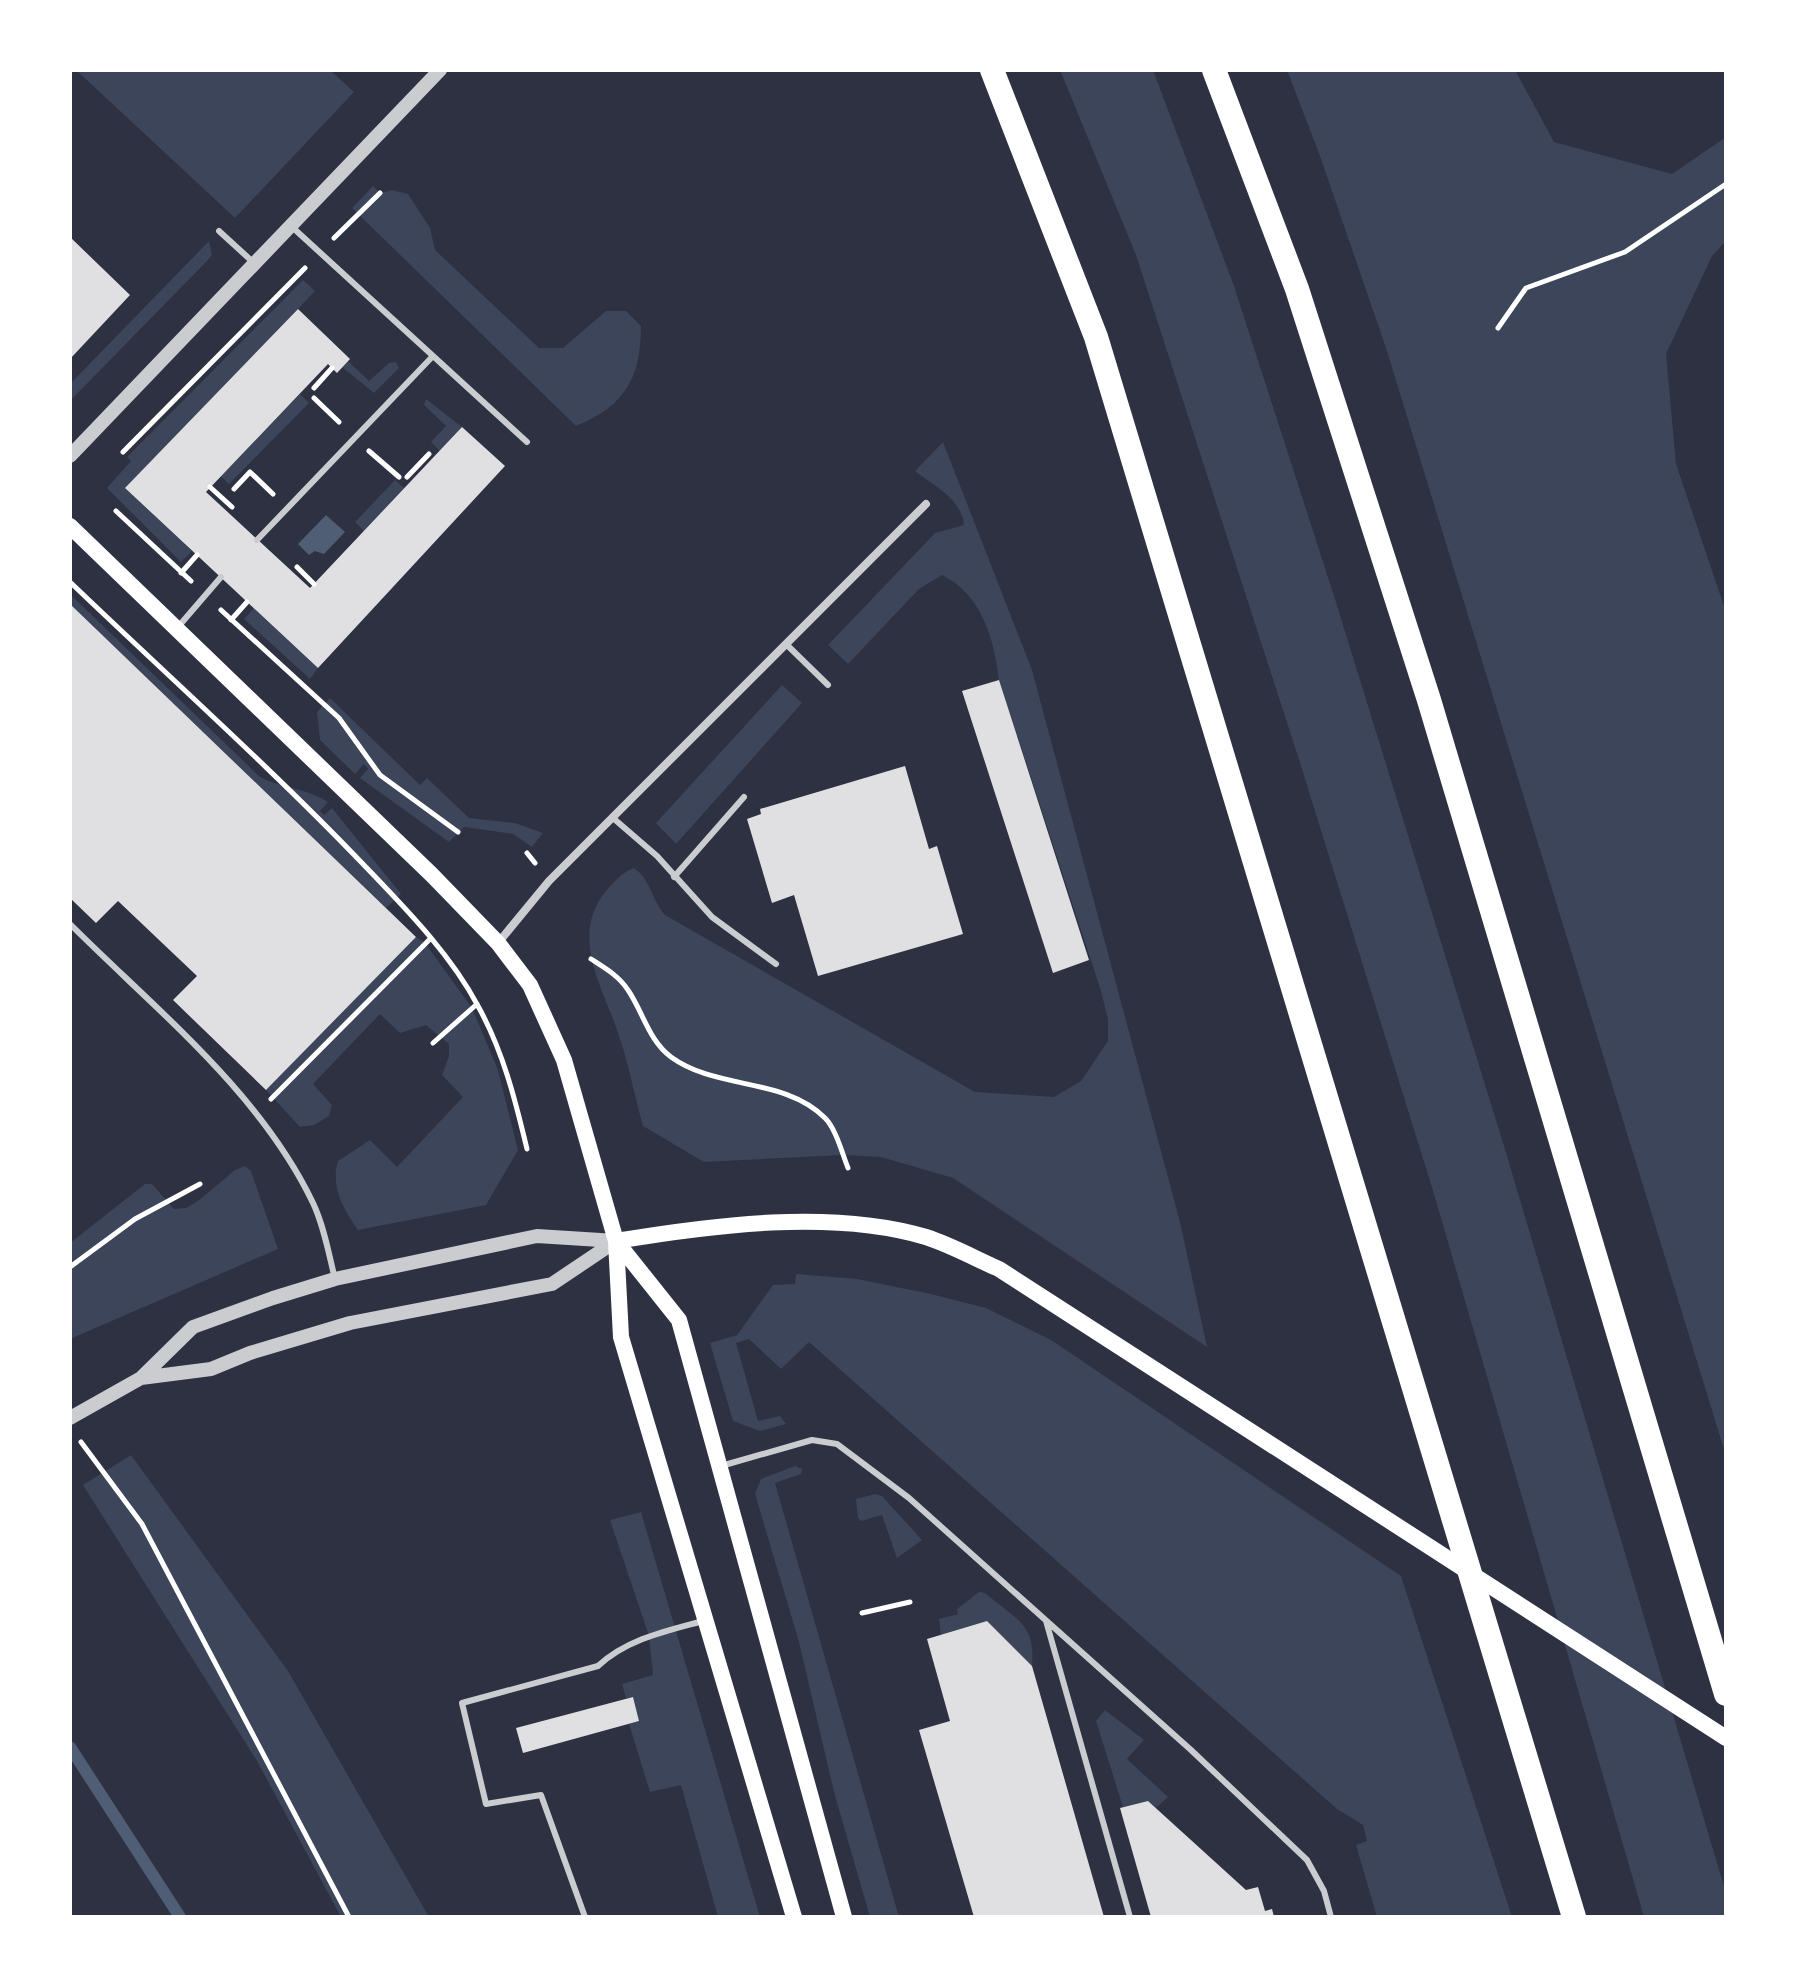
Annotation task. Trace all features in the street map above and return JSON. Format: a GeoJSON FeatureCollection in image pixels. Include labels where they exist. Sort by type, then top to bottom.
{"type":"FeatureCollection","features":[{"type":"Feature","properties":{"kind":"highway"},"geometry":{"type":"LineString","coordinates":[[992,70],[1096,337],[1574,1917]]}},
{"type":"Feature","properties":{"kind":"highway"},"geometry":{"type":"LineString","coordinates":[[1214,70],[1297,289],[1429,700],[1726,1694]]}},
{"type":"Feature","properties":{"kind":"main road"},"geometry":{"type":"LineString","coordinates":[[70,526],[178,627],[498,943],[530,985],[551,1027],[616,1241],[621,1337],[703,1621],[794,1917]]}},
{"type":"Feature","properties":{"kind":"main road"},"geometry":{"type":"LineString","coordinates":[[616,1241],[741,1223],[863,1227],[927,1238],[1023,1284],[1726,1738]]}},
{"type":"Feature","properties":{"kind":"main road"},"geometry":{"type":"LineString","coordinates":[[616,1241],[679,1320],[844,1917]]}},
{"type":"Feature","properties":{"kind":"street"},"geometry":{"type":"LineString","coordinates":[[70,456],[440,70]]}},
{"type":"Feature","properties":{"kind":"street"},"geometry":{"type":"LineString","coordinates":[[498,943],[549,881],[926,504]]}},
{"type":"Feature","properties":{"kind":"street"},"geometry":{"type":"LineString","coordinates":[[70,1418],[141,1378],[193,1327],[335,1279],[537,1236],[616,1241]]}},
{"type":"Feature","properties":{"kind":"street"},"geometry":{"type":"LineString","coordinates":[[141,1378],[211,1369],[250,1353],[350,1323],[552,1284],[616,1241]]}},
{"type":"Feature","properties":{"kind":"lane"},"geometry":{"type":"LineString","coordinates":[[291,226],[527,442]]}},
{"type":"Feature","properties":{"kind":"lane"},"geometry":{"type":"LineString","coordinates":[[219,231],[254,263]]}},
{"type":"Feature","properties":{"kind":"lane"},"geometry":{"type":"LineString","coordinates":[[257,540],[432,357]]}},
{"type":"Feature","properties":{"kind":"lane"},"geometry":{"type":"LineString","coordinates":[[178,627],[221,577]]}},
{"type":"Feature","properties":{"kind":"lane"},"geometry":{"type":"LineString","coordinates":[[786,644],[828,685]]}},
{"type":"Feature","properties":{"kind":"lane"},"geometry":{"type":"LineString","coordinates":[[674,877],[744,797]]}},
{"type":"Feature","properties":{"kind":"lane"},"geometry":{"type":"LineString","coordinates":[[613,818],[735,938],[776,964]]}},
{"type":"Feature","properties":{"kind":"lane"},"geometry":{"type":"LineString","coordinates":[[70,924],[224,1077],[256,1114],[314,1205],[335,1279]]}},
{"type":"Feature","properties":{"kind":"lane"},"geometry":{"type":"LineString","coordinates":[[721,1466],[812,1440],[837,1444],[909,1498],[1307,1860],[1324,1891],[1331,1917]]}},
{"type":"Feature","properties":{"kind":"lane"},"geometry":{"type":"LineString","coordinates":[[585,1917],[541,1795],[486,1804],[462,1703],[598,1666],[610,1654],[648,1636],[703,1621]]}},
{"type":"Feature","properties":{"kind":"lane"},"geometry":{"type":"LineString","coordinates":[[1046,1621],[1130,1917]]}},
{"type":"Feature","properties":{"kind":"path"},"geometry":{"type":"LineString","coordinates":[[1498,328],[1526,288],[1625,252],[1726,184]]}},
{"type":"Feature","properties":{"kind":"path"},"geometry":{"type":"LineString","coordinates":[[123,452],[380,193]]}},
{"type":"Feature","properties":{"kind":"path"},"geometry":{"type":"LineString","coordinates":[[314,388],[332,368]]}},
{"type":"Feature","properties":{"kind":"path"},"geometry":{"type":"LineString","coordinates":[[407,477],[429,454]]}},
{"type":"Feature","properties":{"kind":"path"},"geometry":{"type":"LineString","coordinates":[[210,487],[232,507]]}},
{"type":"Feature","properties":{"kind":"path"},"geometry":{"type":"LineString","coordinates":[[116,511],[339,718],[380,775],[458,832]]}},
{"type":"Feature","properties":{"kind":"path"},"geometry":{"type":"LineString","coordinates":[[181,573],[197,555]]}},
{"type":"Feature","properties":{"kind":"path"},"geometry":{"type":"LineString","coordinates":[[297,567],[314,584]]}},
{"type":"Feature","properties":{"kind":"path"},"geometry":{"type":"LineString","coordinates":[[70,582],[342,838],[431,938],[477,1004],[508,1072],[527,1149]]}},
{"type":"Feature","properties":{"kind":"path"},"geometry":{"type":"LineString","coordinates":[[231,620],[247,602]]}},
{"type":"Feature","properties":{"kind":"path"},"geometry":{"type":"LineString","coordinates":[[256,1114],[431,938]]}},
{"type":"Feature","properties":{"kind":"path"},"geometry":{"type":"LineString","coordinates":[[591,959],[622,982],[647,1028],[670,1057],[694,1070],[777,1092],[825,1118],[848,1168]]}},
{"type":"Feature","properties":{"kind":"path"},"geometry":{"type":"LineString","coordinates":[[433,1043],[477,1004]]}},
{"type":"Feature","properties":{"kind":"path"},"geometry":{"type":"LineString","coordinates":[[70,1267],[135,1219],[200,1184]]}},
{"type":"Feature","properties":{"kind":"path"},"geometry":{"type":"LineString","coordinates":[[79,1439],[142,1524],[349,1917]]}},
{"type":"Feature","properties":{"kind":"path"},"geometry":{"type":"LineString","coordinates":[[862,1613],[910,1602]]}},
{"type":"Feature","properties":{"kind":"shaded area"},"geometry":{"type":"Polygon","coordinates":[[[76,70],[330,70],[354,92],[235,218],[76,70]]]}},
{"type":"Feature","properties":{"kind":"shaded area"},"geometry":{"type":"Polygon","coordinates":[[[1060,70],[1153,70],[1234,286],[1335,599],[1504,1146],[1726,1893],[1726,1917],[1644,1917],[1434,1194],[1301,766],[1136,255],[1060,70]]]}},
{"type":"Feature","properties":{"kind":"shaded area"},"geometry":{"type":"Polygon","coordinates":[[[1287,70],[1515,70],[1554,142],[1672,174],[1726,137],[1726,241],[1712,256],[1666,354],[1676,464],[1726,612],[1726,1456],[1386,348],[1287,70]]]}},
{"type":"Feature","properties":{"kind":"shaded area"},"geometry":{"type":"Polygon","coordinates":[[[373,186],[380,193],[392,190],[408,194],[430,228],[435,250],[539,348],[563,348],[606,311],[626,311],[641,326],[640,344],[633,375],[618,399],[593,418],[576,426],[352,208],[373,186]]]}},
{"type":"Feature","properties":{"kind":"shaded area"},"geometry":{"type":"Polygon","coordinates":[[[209,241],[212,255],[207,261],[70,401],[70,384],[209,241]]]}},
{"type":"Feature","properties":{"kind":"shaded area"},"geometry":{"type":"Polygon","coordinates":[[[303,280],[315,291],[126,489],[192,551],[181,562],[107,488],[131,461],[127,457],[303,280]]]}},
{"type":"Feature","properties":{"kind":"shaded area"},"geometry":{"type":"Polygon","coordinates":[[[348,361],[369,381],[389,363],[396,362],[399,368],[374,393],[342,367],[348,361]]]}},
{"type":"Feature","properties":{"kind":"shaded area"},"geometry":{"type":"Polygon","coordinates":[[[300,394],[309,403],[229,484],[220,476],[300,394]]]}},
{"type":"Feature","properties":{"kind":"shaded area"},"geometry":{"type":"Polygon","coordinates":[[[426,399],[462,427],[440,451],[431,442],[446,426],[424,405],[426,399]]]}},
{"type":"Feature","properties":{"kind":"shaded area"},"geometry":{"type":"Polygon","coordinates":[[[943,442],[1032,670],[1180,1222],[1207,1347],[953,1178],[881,1157],[842,1155],[704,1162],[643,1126],[621,1042],[592,960],[589,942],[595,908],[615,881],[634,868],[665,915],[975,1092],[1054,1097],[1081,1081],[1108,1041],[1108,1019],[999,680],[994,649],[976,606],[967,594],[942,575],[919,589],[848,664],[828,645],[935,533],[964,525],[952,500],[915,471],[943,442]]]}},
{"type":"Feature","properties":{"kind":"shaded area"},"geometry":{"type":"Polygon","coordinates":[[[395,480],[404,488],[364,531],[355,522],[395,480]]]}},
{"type":"Feature","properties":{"kind":"shaded area"},"geometry":{"type":"Polygon","coordinates":[[[326,515],[345,532],[324,554],[315,551],[309,555],[298,544],[326,515]]]}},
{"type":"Feature","properties":{"kind":"shaded area"},"geometry":{"type":"Polygon","coordinates":[[[70,594],[260,777],[311,793],[328,802],[320,811],[324,815],[332,808],[401,894],[386,908],[70,604],[70,594]]]}},
{"type":"Feature","properties":{"kind":"shaded area"},"geometry":{"type":"Polygon","coordinates":[[[254,608],[318,668],[310,679],[244,619],[254,608]]]}},
{"type":"Feature","properties":{"kind":"shaded area"},"geometry":{"type":"Polygon","coordinates":[[[782,685],[802,703],[676,844],[656,823],[782,685]]]}},
{"type":"Feature","properties":{"kind":"shaded area"},"geometry":{"type":"Polygon","coordinates":[[[330,698],[420,785],[427,778],[469,818],[515,823],[543,833],[532,847],[513,834],[464,827],[449,842],[360,778],[368,769],[364,764],[355,774],[320,740],[317,712],[330,698]]]}},
{"type":"Feature","properties":{"kind":"shaded area"},"geometry":{"type":"Polygon","coordinates":[[[416,937],[425,943],[472,1008],[498,1070],[518,1150],[486,1205],[358,1230],[343,1206],[337,1189],[338,1161],[370,1140],[397,1167],[463,1097],[442,1075],[449,1056],[449,1044],[426,1025],[400,1033],[380,1014],[313,1084],[332,1105],[329,1116],[314,1125],[300,1127],[266,1090],[416,937]]]}},
{"type":"Feature","properties":{"kind":"shaded area"},"geometry":{"type":"Polygon","coordinates":[[[245,1166],[251,1171],[278,1249],[70,1339],[70,1243],[145,1184],[152,1184],[174,1209],[186,1208],[235,1170],[245,1166]]]}},
{"type":"Feature","properties":{"kind":"shaded area"},"geometry":{"type":"Polygon","coordinates":[[[796,1274],[857,1279],[986,1308],[1051,1340],[1401,1576],[1512,1917],[1377,1917],[1356,1845],[1367,1841],[1363,1825],[1337,1809],[809,1342],[781,1369],[749,1339],[736,1343],[758,1421],[780,1416],[786,1424],[760,1431],[733,1421],[710,1343],[737,1335],[773,1285],[795,1284],[796,1274]]]}},
{"type":"Feature","properties":{"kind":"shaded area"},"geometry":{"type":"Polygon","coordinates":[[[131,1455],[288,1671],[429,1917],[341,1917],[257,1761],[83,1485],[131,1455]]]}},
{"type":"Feature","properties":{"kind":"shaded area"},"geometry":{"type":"Polygon","coordinates":[[[795,1466],[802,1469],[801,1474],[775,1483],[899,1917],[870,1917],[834,1792],[799,1642],[755,1494],[761,1479],[795,1466]]]}},
{"type":"Feature","properties":{"kind":"shaded area"},"geometry":{"type":"Polygon","coordinates":[[[875,1494],[882,1496],[922,1540],[897,1558],[882,1515],[861,1521],[858,1518],[856,1499],[875,1494]]]}},
{"type":"Feature","properties":{"kind":"shaded area"},"geometry":{"type":"Polygon","coordinates":[[[641,1512],[760,1917],[718,1917],[681,1785],[650,1792],[629,1724],[639,1721],[633,1697],[626,1698],[622,1684],[653,1675],[649,1636],[610,1520],[641,1512]]]}},
{"type":"Feature","properties":{"kind":"shaded area"},"geometry":{"type":"Polygon","coordinates":[[[979,1592],[985,1593],[1014,1616],[1027,1631],[1031,1640],[1032,1666],[987,1621],[941,1635],[939,1619],[958,1614],[957,1609],[979,1592]]]}},
{"type":"Feature","properties":{"kind":"shaded area"},"geometry":{"type":"Polygon","coordinates":[[[1105,1710],[1144,1740],[1127,1759],[1168,1797],[1156,1808],[1148,1801],[1123,1807],[1096,1721],[1105,1710]]]}},
{"type":"Feature","properties":{"kind":"building"},"geometry":{"type":"Polygon","coordinates":[[[70,237],[130,295],[70,359],[70,237]]]}},
{"type":"Feature","properties":{"kind":"building"},"geometry":{"type":"Polygon","coordinates":[[[298,309],[350,359],[337,373],[328,364],[206,492],[310,588],[462,427],[505,466],[318,668],[125,488],[298,309]]]}},
{"type":"Feature","properties":{"kind":"building"},"geometry":{"type":"Polygon","coordinates":[[[70,604],[416,937],[266,1090],[173,1000],[197,976],[118,901],[96,923],[70,898],[70,604]]]}},
{"type":"Feature","properties":{"kind":"building"},"geometry":{"type":"Polygon","coordinates":[[[999,680],[1089,960],[1053,973],[962,691],[999,680]]]}},
{"type":"Feature","properties":{"kind":"building"},"geometry":{"type":"Polygon","coordinates":[[[905,766],[929,849],[937,846],[963,934],[818,976],[794,895],[772,903],[747,819],[761,814],[760,809],[905,766]]]}},
{"type":"Feature","properties":{"kind":"building"},"geometry":{"type":"Polygon","coordinates":[[[987,1621],[1032,1666],[1104,1917],[974,1917],[919,1730],[950,1721],[927,1639],[987,1621]]]}},
{"type":"Feature","properties":{"kind":"building"},"geometry":{"type":"Polygon","coordinates":[[[633,1697],[639,1721],[523,1753],[516,1728],[633,1697]]]}},
{"type":"Feature","properties":{"kind":"building"},"geometry":{"type":"Polygon","coordinates":[[[1148,1801],[1246,1890],[1258,1887],[1265,1911],[1272,1909],[1274,1917],[1151,1917],[1120,1808],[1148,1801]]]}},
{"type":"Feature","properties":{"kind":"waterway"},"geometry":{"type":"LineString","coordinates":[[70,1747],[180,1917]]}}]}
